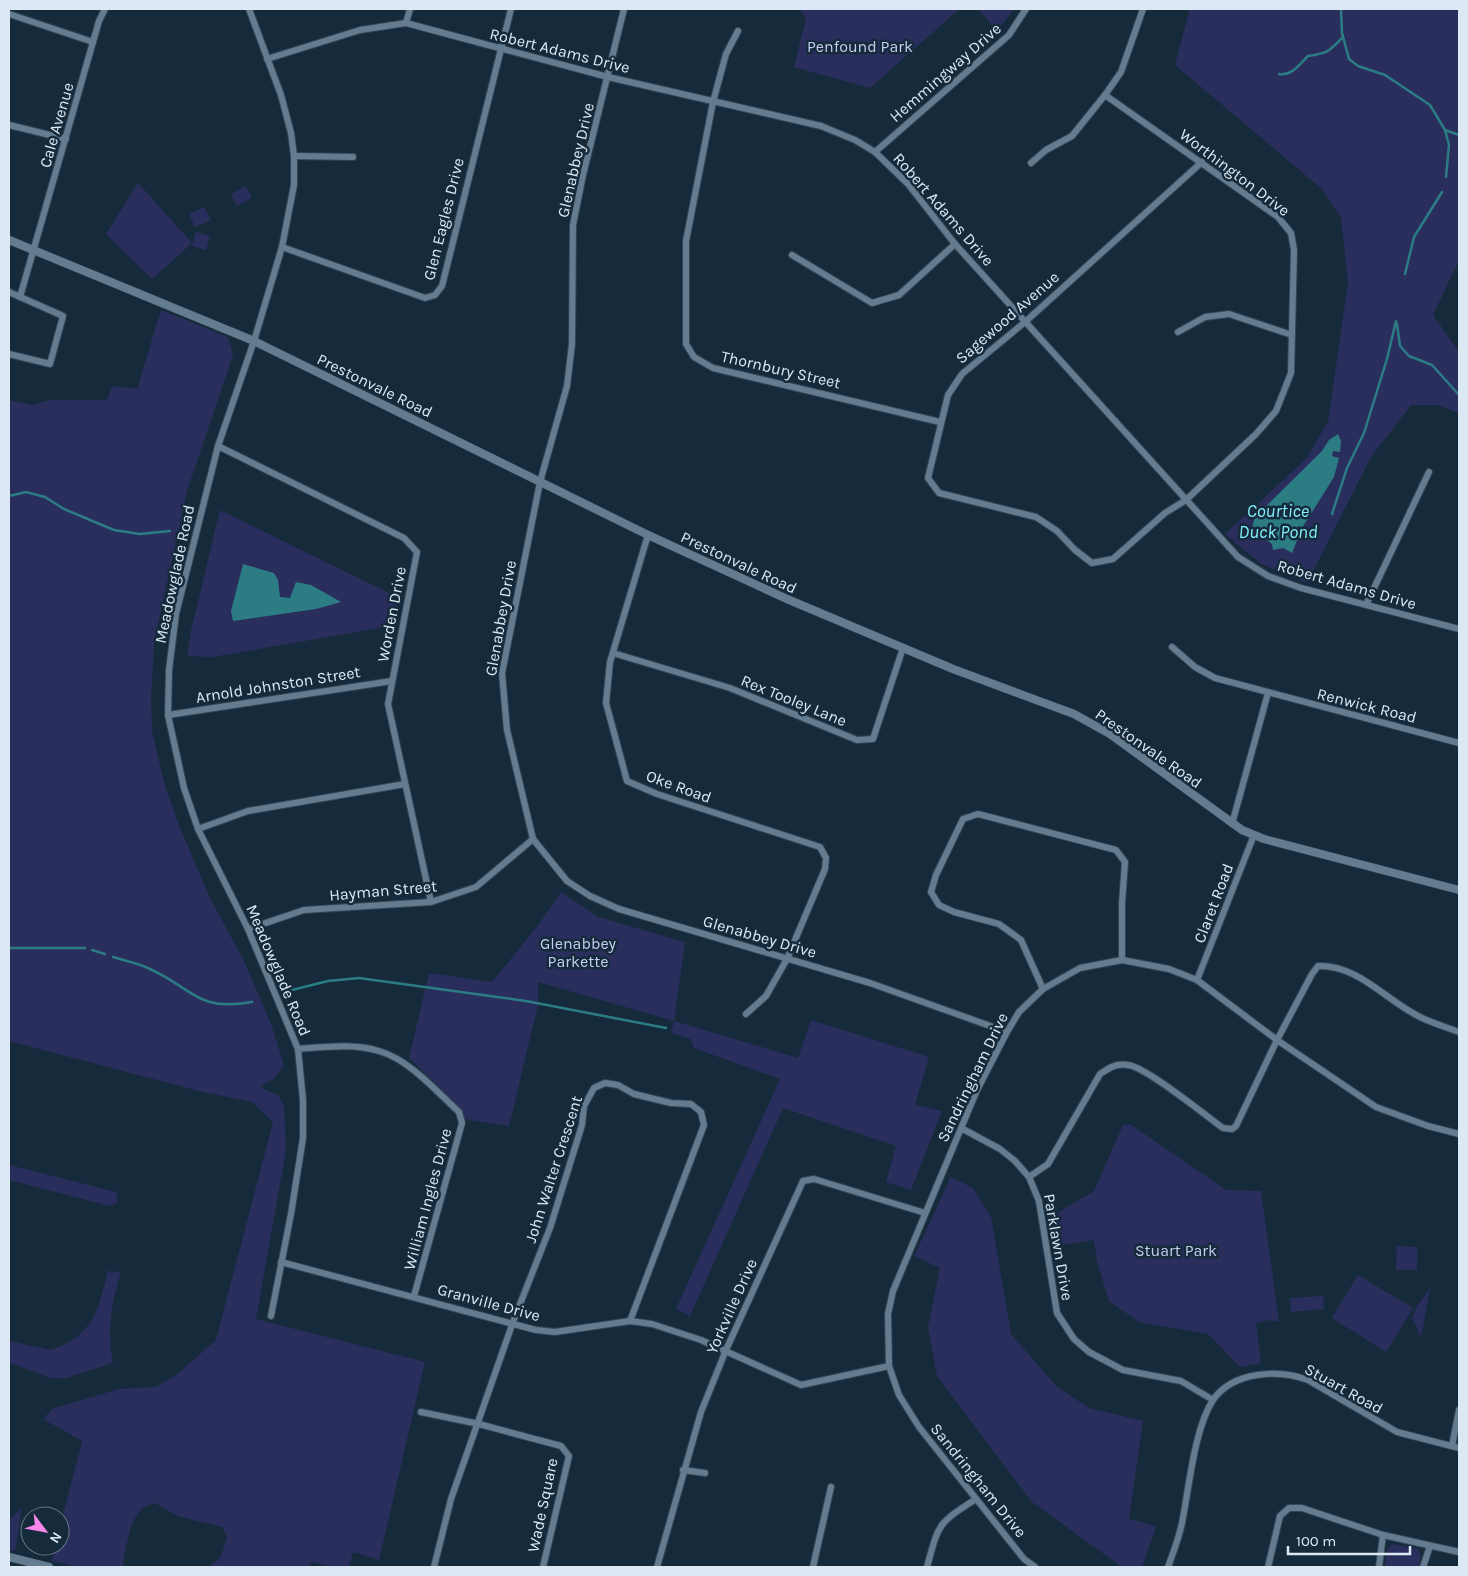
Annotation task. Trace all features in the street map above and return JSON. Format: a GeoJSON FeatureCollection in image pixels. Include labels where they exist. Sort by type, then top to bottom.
{"type":"FeatureCollection","features":[{"type":"Feature","properties":{"kind":"street","name":"Cale Avenue"},"geometry":{"type":"LineString","coordinates":[[20,297],[93,42],[105,9]]}},
{"type":"Feature","properties":{"kind":"street","name":"Meadowglade Road"},"geometry":{"type":"LineString","coordinates":[[249,9],[281,95],[294,156],[294,185],[282,247],[254,341],[218,446],[176,614],[169,670],[168,715],[184,788],[198,829],[248,928],[298,1049],[303,1100],[303,1138],[271,1316]]}},
{"type":"Feature","properties":{"kind":"street"},"geometry":{"type":"LineString","coordinates":[[406,23],[410,9]]}},
{"type":"Feature","properties":{"kind":"street","name":"Glen Eagles Drive"},"geometry":{"type":"LineString","coordinates":[[282,247],[425,298],[435,295],[442,286],[511,9]]}},
{"type":"Feature","properties":{"kind":"street","name":"Glenabbey Drive"},"geometry":{"type":"LineString","coordinates":[[624,9],[573,225],[572,344],[567,386],[540,482],[502,674],[507,730],[533,839],[567,881],[590,896],[619,909],[870,983],[1007,1032]]}},
{"type":"Feature","properties":{"kind":"street","name":"Hemmingway Drive"},"geometry":{"type":"LineString","coordinates":[[875,152],[1009,36],[1026,9]]}},
{"type":"Feature","properties":{"kind":"street"},"geometry":{"type":"LineString","coordinates":[[1031,163],[1046,150],[1072,136],[1105,95],[1121,72],[1143,9]]}},
{"type":"Feature","properties":{"kind":"street"},"geometry":{"type":"LineString","coordinates":[[9,14],[93,42]]}},
{"type":"Feature","properties":{"kind":"street","name":"Robert Adams Drive"},"geometry":{"type":"LineString","coordinates":[[267,59],[360,30],[406,23],[608,77],[821,126],[855,140],[875,152],[908,184],[955,244],[1238,557],[1268,576],[1301,588],[1459,628]]}},
{"type":"Feature","properties":{"kind":"street","name":"Thornbury Street"},"geometry":{"type":"LineString","coordinates":[[738,31],[726,54],[713,102],[686,241],[686,344],[694,357],[713,368],[940,422]]}},
{"type":"Feature","properties":{"kind":"street","name":"Worthington Drive"},"geometry":{"type":"LineString","coordinates":[[1105,95],[1278,217],[1291,233],[1294,250],[1291,373],[1276,411],[1256,434],[1186,500]]}},
{"type":"Feature","properties":{"kind":"street"},"geometry":{"type":"LineString","coordinates":[[9,124],[66,139]]}},
{"type":"Feature","properties":{"kind":"street"},"geometry":{"type":"LineString","coordinates":[[294,156],[353,157]]}},
{"type":"Feature","properties":{"kind":"street","name":"Sagewood Avenue"},"geometry":{"type":"LineString","coordinates":[[1186,500],[1165,513],[1113,559],[1092,563],[1074,550],[1057,532],[1036,517],[939,493],[928,478],[940,422],[948,396],[962,374],[1025,322],[1202,162]]}},
{"type":"Feature","properties":{"kind":"street","name":"Prestonvale Road"},"geometry":{"type":"LineString","coordinates":[[9,240],[254,341],[648,535],[787,599],[903,648],[1054,706],[1094,725],[1232,824],[1254,835],[1459,890]]}},
{"type":"Feature","properties":{"kind":"street"},"geometry":{"type":"LineString","coordinates":[[792,256],[872,303],[899,296],[955,244]]}},
{"type":"Feature","properties":{"kind":"street"},"geometry":{"type":"LineString","coordinates":[[9,292],[63,316],[50,364],[9,354]]}},
{"type":"Feature","properties":{"kind":"street"},"geometry":{"type":"LineString","coordinates":[[1178,332],[1205,317],[1229,314],[1292,335]]}},
{"type":"Feature","properties":{"kind":"street","name":"Worden Drive"},"geometry":{"type":"LineString","coordinates":[[218,446],[404,538],[417,552],[388,704],[432,902]]}},
{"type":"Feature","properties":{"kind":"street"},"geometry":{"type":"LineString","coordinates":[[1366,605],[1429,472]]}},
{"type":"Feature","properties":{"kind":"street","name":"Oke Road"},"geometry":{"type":"LineString","coordinates":[[648,535],[613,653],[606,703],[627,781],[657,794],[820,847],[826,858],[825,869],[787,959]]}},
{"type":"Feature","properties":{"kind":"street","name":"Renwick Road"},"geometry":{"type":"LineString","coordinates":[[1172,647],[1204,673],[1268,693],[1459,743]]}},
{"type":"Feature","properties":{"kind":"street","name":"Rex Tooley Lane"},"geometry":{"type":"LineString","coordinates":[[613,653],[730,688],[857,740],[873,739],[903,648]]}},
{"type":"Feature","properties":{"kind":"street","name":"Arnold Johnston Street"},"geometry":{"type":"LineString","coordinates":[[168,715],[392,681]]}},
{"type":"Feature","properties":{"kind":"street"},"geometry":{"type":"LineString","coordinates":[[1232,824],[1268,693]]}},
{"type":"Feature","properties":{"kind":"street"},"geometry":{"type":"LineString","coordinates":[[198,829],[248,811],[276,808],[406,784]]}},
{"type":"Feature","properties":{"kind":"street"},"geometry":{"type":"LineString","coordinates":[[1043,988],[1021,940],[999,924],[954,912],[939,905],[931,892],[936,875],[963,819],[978,814],[1116,850],[1125,862],[1122,902],[1122,960]]}},
{"type":"Feature","properties":{"kind":"street","name":"Claret Road"},"geometry":{"type":"LineString","coordinates":[[1197,980],[1254,835]]}},
{"type":"Feature","properties":{"kind":"street","name":"Hayman Street"},"geometry":{"type":"LineString","coordinates":[[248,928],[304,910],[432,902],[476,887],[533,839]]}},
{"type":"Feature","properties":{"kind":"street"},"geometry":{"type":"LineString","coordinates":[[746,1014],[766,996],[787,959]]}},
{"type":"Feature","properties":{"kind":"street","name":"Sandringham Drive"},"geometry":{"type":"LineString","coordinates":[[1035,1567],[1024,1559],[919,1427],[899,1395],[889,1366],[888,1314],[893,1291],[960,1128],[1007,1032],[1019,1012],[1043,988],[1080,968],[1122,960],[1169,969],[1197,980],[1277,1040],[1381,1110],[1459,1134]]}},
{"type":"Feature","properties":{"kind":"street"},"geometry":{"type":"LineString","coordinates":[[1029,1177],[1048,1164],[1100,1074],[1113,1066],[1129,1065],[1150,1076],[1223,1128],[1232,1130],[1236,1126],[1277,1040],[1318,966],[1329,966],[1350,971],[1419,1017],[1459,1032]]}},
{"type":"Feature","properties":{"kind":"street","name":"William Ingles Drive"},"geometry":{"type":"LineString","coordinates":[[298,1049],[341,1046],[380,1051],[408,1067],[459,1112],[462,1123],[414,1296]]}},
{"type":"Feature","properties":{"kind":"street","name":"John Walter Crescent"},"geometry":{"type":"LineString","coordinates":[[513,1322],[550,1228],[582,1124],[584,1106],[594,1088],[606,1083],[618,1085],[634,1094],[671,1103],[691,1104],[701,1112],[704,1124],[630,1321]]}},
{"type":"Feature","properties":{"kind":"street","name":"Parklawn Drive"},"geometry":{"type":"LineString","coordinates":[[960,1128],[1000,1150],[1015,1161],[1029,1177],[1038,1201],[1057,1313],[1074,1339],[1096,1356],[1123,1370],[1181,1381],[1213,1400]]}},
{"type":"Feature","properties":{"kind":"street","name":"Yorkville Drive"},"geometry":{"type":"LineString","coordinates":[[657,1567],[700,1412],[726,1350],[803,1181],[814,1179],[925,1213]]}},
{"type":"Feature","properties":{"kind":"street","name":"Granville Drive"},"geometry":{"type":"LineString","coordinates":[[281,1262],[513,1322],[536,1330],[555,1332],[630,1321],[652,1324],[726,1350],[801,1385],[889,1366]]}},
{"type":"Feature","properties":{"kind":"street"},"geometry":{"type":"LineString","coordinates":[[434,1567],[451,1499],[479,1424],[513,1322]]}},
{"type":"Feature","properties":{"kind":"street","name":"Stuart Road"},"geometry":{"type":"LineString","coordinates":[[1213,1400],[1232,1385],[1252,1376],[1274,1373],[1297,1376],[1308,1380],[1397,1432],[1459,1448]]}},
{"type":"Feature","properties":{"kind":"street"},"geometry":{"type":"LineString","coordinates":[[1168,1567],[1181,1526],[1197,1445],[1213,1400]]}},
{"type":"Feature","properties":{"kind":"street"},"geometry":{"type":"LineString","coordinates":[[1452,1446],[1459,1410]]}},
{"type":"Feature","properties":{"kind":"street","name":"Wade Square"},"geometry":{"type":"LineString","coordinates":[[421,1412],[479,1424],[562,1446],[569,1456],[543,1567]]}},
{"type":"Feature","properties":{"kind":"street"},"geometry":{"type":"LineString","coordinates":[[683,1470],[705,1473]]}},
{"type":"Feature","properties":{"kind":"street"},"geometry":{"type":"LineString","coordinates":[[813,1567],[831,1487]]}},
{"type":"Feature","properties":{"kind":"street"},"geometry":{"type":"LineString","coordinates":[[927,1567],[936,1532],[944,1519],[976,1499]]}},
{"type":"Feature","properties":{"kind":"street"},"geometry":{"type":"LineString","coordinates":[[1268,1567],[1280,1516],[1289,1508],[1302,1508],[1383,1535],[1459,1552]]}},
{"type":"Feature","properties":{"kind":"street"},"geometry":{"type":"LineString","coordinates":[[1379,1567],[1383,1535]]}},
{"type":"Feature","properties":{"kind":"street"},"geometry":{"type":"LineString","coordinates":[[1423,1567],[1430,1546]]}},
{"type":"Feature","properties":{"kind":"street"},"geometry":{"type":"LineString","coordinates":[[9,1557],[48,1567]]}},
{"type":"Feature","properties":{"kind":"green space","name":"Penfound Park"},"geometry":{"type":"Polygon","coordinates":[[[800,9],[959,9],[870,88],[794,67],[806,19],[800,9]]]}},
{"type":"Feature","properties":{"kind":"green space"},"geometry":{"type":"Polygon","coordinates":[[[978,9],[1014,9],[997,31],[978,9]]]}},
{"type":"Feature","properties":{"kind":"green space"},"geometry":{"type":"Polygon","coordinates":[[[1190,9],[1459,9],[1459,260],[1433,315],[1459,352],[1459,413],[1437,405],[1411,405],[1371,457],[1307,583],[1261,564],[1225,534],[1306,459],[1328,422],[1348,283],[1341,218],[1322,189],[1175,65],[1190,9]]]}},
{"type":"Feature","properties":{"kind":"green space"},"geometry":{"type":"Polygon","coordinates":[[[138,183],[192,243],[152,279],[106,234],[138,183]]]}},
{"type":"Feature","properties":{"kind":"green space"},"geometry":{"type":"Polygon","coordinates":[[[246,186],[252,198],[237,206],[231,194],[246,186]]]}},
{"type":"Feature","properties":{"kind":"green space"},"geometry":{"type":"Polygon","coordinates":[[[204,207],[211,220],[195,227],[189,214],[204,207]]]}},
{"type":"Feature","properties":{"kind":"green space"},"geometry":{"type":"Polygon","coordinates":[[[196,232],[210,236],[206,250],[192,246],[196,232]]]}},
{"type":"Feature","properties":{"kind":"green space"},"geometry":{"type":"Polygon","coordinates":[[[161,310],[228,337],[233,355],[187,491],[154,643],[151,699],[152,731],[165,786],[180,828],[210,898],[245,963],[271,1024],[284,1065],[275,1078],[260,1087],[279,1096],[284,1106],[286,1150],[256,1319],[425,1362],[379,1560],[353,1552],[349,1567],[334,1567],[311,1562],[310,1567],[209,1567],[221,1557],[227,1536],[222,1527],[177,1516],[155,1503],[146,1506],[134,1520],[122,1567],[80,1567],[52,1561],[53,1556],[70,1556],[70,1506],[65,1506],[82,1441],[43,1419],[52,1409],[119,1389],[156,1387],[176,1375],[216,1340],[273,1122],[252,1102],[203,1092],[9,1041],[9,400],[32,405],[51,400],[107,400],[112,386],[137,389],[161,310]]]}},
{"type":"Feature","properties":{"kind":"green space"},"geometry":{"type":"Polygon","coordinates":[[[220,510],[397,597],[392,626],[212,657],[187,656],[191,631],[220,510]]]}},
{"type":"Feature","properties":{"kind":"green space","name":"Glenabbey Parkette"},"geometry":{"type":"Polygon","coordinates":[[[561,892],[598,917],[685,942],[674,1021],[538,982],[538,1005],[509,1126],[464,1119],[449,1097],[409,1058],[429,973],[492,982],[536,928],[561,892]]]}},
{"type":"Feature","properties":{"kind":"green space"},"geometry":{"type":"Polygon","coordinates":[[[811,1020],[929,1057],[915,1105],[942,1111],[911,1190],[886,1182],[896,1146],[783,1108],[690,1316],[676,1309],[780,1079],[694,1048],[691,1039],[671,1033],[674,1021],[798,1058],[811,1020]]]}},
{"type":"Feature","properties":{"kind":"green space","name":"Stuart Park"},"geometry":{"type":"Polygon","coordinates":[[[1130,1124],[1226,1190],[1261,1191],[1279,1322],[1270,1320],[1256,1323],[1261,1363],[1240,1367],[1208,1334],[1139,1322],[1109,1301],[1097,1262],[1094,1240],[1056,1246],[1051,1217],[1094,1191],[1123,1125],[1130,1124]]]}},
{"type":"Feature","properties":{"kind":"green space"},"geometry":{"type":"Polygon","coordinates":[[[9,1165],[116,1192],[118,1202],[110,1206],[9,1180],[9,1165]]]}},
{"type":"Feature","properties":{"kind":"green space"},"geometry":{"type":"Polygon","coordinates":[[[951,1177],[973,1188],[991,1217],[1011,1334],[1057,1387],[1089,1408],[1143,1421],[1129,1519],[1156,1526],[1142,1567],[1122,1567],[1032,1502],[937,1376],[928,1327],[940,1268],[914,1256],[951,1177]]]}},
{"type":"Feature","properties":{"kind":"green space"},"geometry":{"type":"Polygon","coordinates":[[[1397,1246],[1417,1247],[1417,1270],[1396,1270],[1397,1246]]]}},
{"type":"Feature","properties":{"kind":"green space"},"geometry":{"type":"Polygon","coordinates":[[[108,1271],[121,1272],[110,1328],[113,1363],[66,1378],[50,1378],[9,1362],[9,1341],[51,1350],[77,1337],[92,1320],[97,1310],[108,1271]]]}},
{"type":"Feature","properties":{"kind":"green space"},"geometry":{"type":"Polygon","coordinates":[[[1358,1275],[1413,1308],[1386,1352],[1332,1318],[1358,1275]]]}},
{"type":"Feature","properties":{"kind":"green space"},"geometry":{"type":"Polygon","coordinates":[[[1430,1288],[1421,1337],[1412,1318],[1417,1306],[1430,1288]]]}},
{"type":"Feature","properties":{"kind":"green space"},"geometry":{"type":"Polygon","coordinates":[[[1323,1296],[1324,1309],[1291,1312],[1290,1298],[1323,1296]]]}},
{"type":"Feature","properties":{"kind":"green space"},"geometry":{"type":"Polygon","coordinates":[[[20,1509],[15,1551],[9,1550],[9,1518],[12,1518],[20,1509]]]}},
{"type":"Feature","properties":{"kind":"green space"},"geometry":{"type":"Polygon","coordinates":[[[1392,1544],[1418,1549],[1421,1556],[1418,1567],[1385,1567],[1387,1550],[1392,1544]]]}},
{"type":"Feature","properties":{"kind":"water","name":"Courtice Duck Pond"},"geometry":{"type":"Polygon","coordinates":[[[1338,434],[1341,441],[1340,452],[1333,451],[1332,456],[1339,458],[1334,477],[1302,528],[1298,526],[1295,534],[1299,535],[1292,553],[1283,548],[1273,550],[1272,544],[1252,528],[1255,517],[1322,451],[1329,440],[1338,434]]]}},
{"type":"Feature","properties":{"kind":"water"},"geometry":{"type":"Polygon","coordinates":[[[243,564],[274,573],[278,580],[280,597],[290,598],[296,582],[311,585],[341,602],[316,609],[233,621],[231,611],[243,564]]]}},
{"type":"Feature","properties":{"kind":"waterway"},"geometry":{"type":"LineString","coordinates":[[1341,9],[1342,33],[1349,59],[1358,66],[1385,75],[1430,105],[1445,130],[1459,135]]}},
{"type":"Feature","properties":{"kind":"waterway"},"geometry":{"type":"LineString","coordinates":[[1279,74],[1292,72],[1308,56],[1328,51],[1343,37]]}},
{"type":"Feature","properties":{"kind":"waterway"},"geometry":{"type":"LineString","coordinates":[[1445,130],[1449,145],[1446,177]]}},
{"type":"Feature","properties":{"kind":"waterway"},"geometry":{"type":"LineString","coordinates":[[1405,274],[1414,237],[1442,192]]}},
{"type":"Feature","properties":{"kind":"waterway"},"geometry":{"type":"LineString","coordinates":[[1332,514],[1347,468],[1364,433],[1387,359],[1396,321]]}},
{"type":"Feature","properties":{"kind":"waterway"},"geometry":{"type":"LineString","coordinates":[[1397,324],[1400,346],[1409,356],[1432,365],[1459,395]]}},
{"type":"Feature","properties":{"kind":"waterway"},"geometry":{"type":"LineString","coordinates":[[9,496],[26,492],[45,497],[64,509],[114,530],[140,534],[170,531]]}},
{"type":"Feature","properties":{"kind":"waterway"},"geometry":{"type":"LineString","coordinates":[[9,948],[85,948]]}},
{"type":"Feature","properties":{"kind":"waterway"},"geometry":{"type":"LineString","coordinates":[[92,950],[105,954]]}},
{"type":"Feature","properties":{"kind":"waterway"},"geometry":{"type":"LineString","coordinates":[[113,957],[146,967],[207,1001],[219,1004],[252,1002]]}},
{"type":"Feature","properties":{"kind":"waterway"},"geometry":{"type":"LineString","coordinates":[[292,990],[328,981],[359,978],[526,1001],[666,1028]]}}]}
